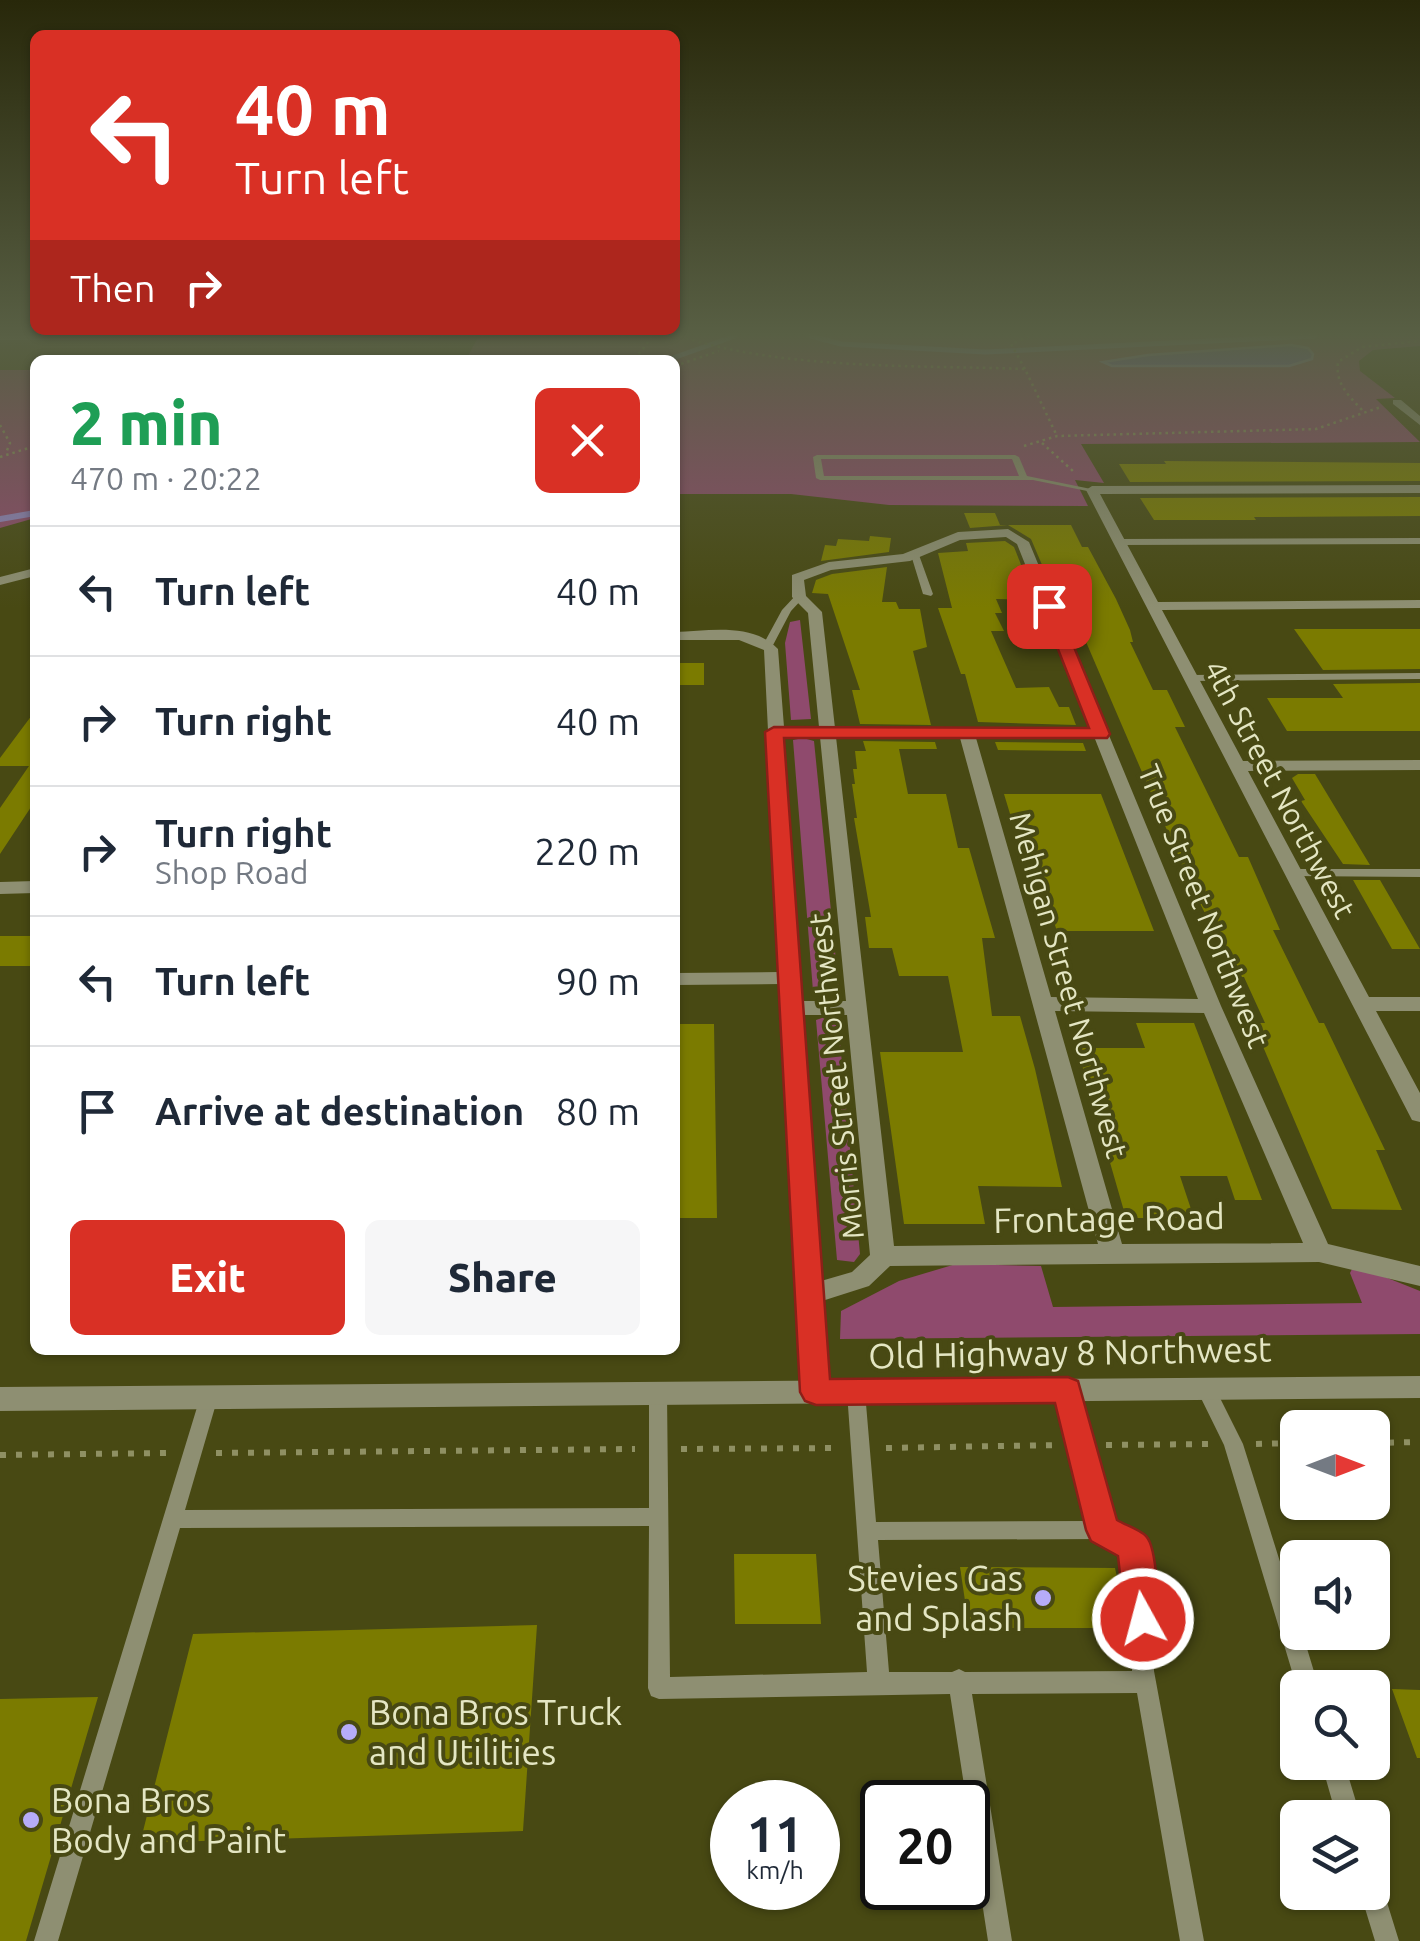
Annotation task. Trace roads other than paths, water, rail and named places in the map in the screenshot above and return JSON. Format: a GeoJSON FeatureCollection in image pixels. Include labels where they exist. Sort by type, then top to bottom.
{"type":"FeatureCollection","features":[{"type":"Feature","properties":{"kind":"street"},"geometry":{"type":"LineString","coordinates":[[1092,490],[1420,489]]}},
{"type":"Feature","properties":{"kind":"street","name":"4th Street Northwest"},"geometry":{"type":"LineString","coordinates":[[1092,490],[1420,1114]]}},
{"type":"Feature","properties":{"kind":"street","name":"True Street Northwest"},"geometry":{"type":"LineString","coordinates":[[915,555],[958,536],[1008,533],[1023,542],[1210,1006],[1319,1252]]}},
{"type":"Feature","properties":{"kind":"street"},"geometry":{"type":"LineString","coordinates":[[799,597],[797,578],[808,572],[915,555]]}},
{"type":"Feature","properties":{"kind":"street"},"geometry":{"type":"LineString","coordinates":[[0,581],[30,573]]}},
{"type":"Feature","properties":{"kind":"street","name":"Morris Street Northwest"},"geometry":{"type":"LineString","coordinates":[[799,597],[815,612],[883,1256]]}},
{"type":"Feature","properties":{"kind":"street"},"geometry":{"type":"LineString","coordinates":[[1152,606],[1420,604]]}},
{"type":"Feature","properties":{"kind":"street"},"geometry":{"type":"LineString","coordinates":[[680,636],[744,636],[766,644],[816,1392]]}},
{"type":"Feature","properties":{"kind":"street"},"geometry":{"type":"LineString","coordinates":[[774,732],[1100,734]]}},
{"type":"Feature","properties":{"kind":"street","name":"Mehigan Street Northwest"},"geometry":{"type":"LineString","coordinates":[[967,734],[1112,1252]]}},
{"type":"Feature","properties":{"kind":"street"},"geometry":{"type":"LineString","coordinates":[[1237,766],[1420,764]]}},
{"type":"Feature","properties":{"kind":"street"},"geometry":{"type":"LineString","coordinates":[[0,888],[30,887]]}},
{"type":"Feature","properties":{"kind":"street"},"geometry":{"type":"LineString","coordinates":[[680,979],[788,978]]}},
{"type":"Feature","properties":{"kind":"street"},"geometry":{"type":"LineString","coordinates":[[1045,1004],[1210,1006]]}},
{"type":"Feature","properties":{"kind":"street"},"geometry":{"type":"LineString","coordinates":[[1360,1004],[1420,1004]]}},
{"type":"Feature","properties":{"kind":"street"},"geometry":{"type":"LineString","coordinates":[[790,1008],[855,1008]]}},
{"type":"Feature","properties":{"kind":"street","name":"Frontage Road"},"geometry":{"type":"LineString","coordinates":[[883,1256],[1319,1252],[1420,1276]]}},
{"type":"Feature","properties":{"kind":"street"},"geometry":{"type":"LineString","coordinates":[[809,1292],[862,1280],[873,1274],[883,1256]]}},
{"type":"Feature","properties":{"kind":"street","name":"Old Highway 8 Northwest"},"geometry":{"type":"LineString","coordinates":[[0,1399],[1420,1387]]}},
{"type":"Feature","properties":{"kind":"lane"},"geometry":{"type":"LineString","coordinates":[[1024,478],[1015,457],[817,457],[820,478],[1024,478],[1092,490]]}},
{"type":"Feature","properties":{"kind":"lane"},"geometry":{"type":"LineString","coordinates":[[1118,542],[1420,541]]}},
{"type":"Feature","properties":{"kind":"lane"},"geometry":{"type":"LineString","coordinates":[[915,555],[928,594]]}},
{"type":"Feature","properties":{"kind":"lane"},"geometry":{"type":"LineString","coordinates":[[766,644],[799,597]]}},
{"type":"Feature","properties":{"kind":"lane"},"geometry":{"type":"LineString","coordinates":[[1190,678],[1420,676]]}},
{"type":"Feature","properties":{"kind":"lane"},"geometry":{"type":"LineString","coordinates":[[1294,874],[1420,873]]}},
{"type":"Feature","properties":{"kind":"lane"},"geometry":{"type":"LineString","coordinates":[[1205,1388],[1233,1444],[1302,1670]]}},
{"type":"Feature","properties":{"kind":"lane"},"geometry":{"type":"LineString","coordinates":[[1068,1390],[1102,1530]]}},
{"type":"Feature","properties":{"kind":"lane"},"geometry":{"type":"LineString","coordinates":[[856,1392],[879,1683]]}},
{"type":"Feature","properties":{"kind":"lane"},"geometry":{"type":"LineString","coordinates":[[658,1394],[659,1688],[960,1680],[1143,1682],[1143,1619],[1134,1547],[1102,1530],[867,1531]]}},
{"type":"Feature","properties":{"kind":"lane"},"geometry":{"type":"LineString","coordinates":[[46,1941],[208,1396]]}},
{"type":"Feature","properties":{"kind":"lane"},"geometry":{"type":"LineString","coordinates":[[172,1519],[659,1517]]}},
{"type":"Feature","properties":{"kind":"lane"},"geometry":{"type":"LineString","coordinates":[[1143,1665],[1192,1941]]}},
{"type":"Feature","properties":{"kind":"lane"},"geometry":{"type":"LineString","coordinates":[[960,1680],[1000,1941]]}},
{"type":"Feature","properties":{"kind":"lane"},"geometry":{"type":"LineString","coordinates":[[1378,1910],[1387,1941]]}},
{"type":"Feature","properties":{"kind":"waterway"},"geometry":{"type":"LineString","coordinates":[[0,519],[30,514]]}},
{"type":"Feature","properties":{"kind":"place","name":"Stevies Gas and Splash"},"geometry":{"type":"Point","coordinates":[1043,1598]}},
{"type":"Feature","properties":{"kind":"place","name":"Bona Bros Truck and Utilities"},"geometry":{"type":"Point","coordinates":[349,1732]}},
{"type":"Feature","properties":{"kind":"place","name":"Bona Bros Body and Paint"},"geometry":{"type":"Point","coordinates":[31,1820]}}]}
